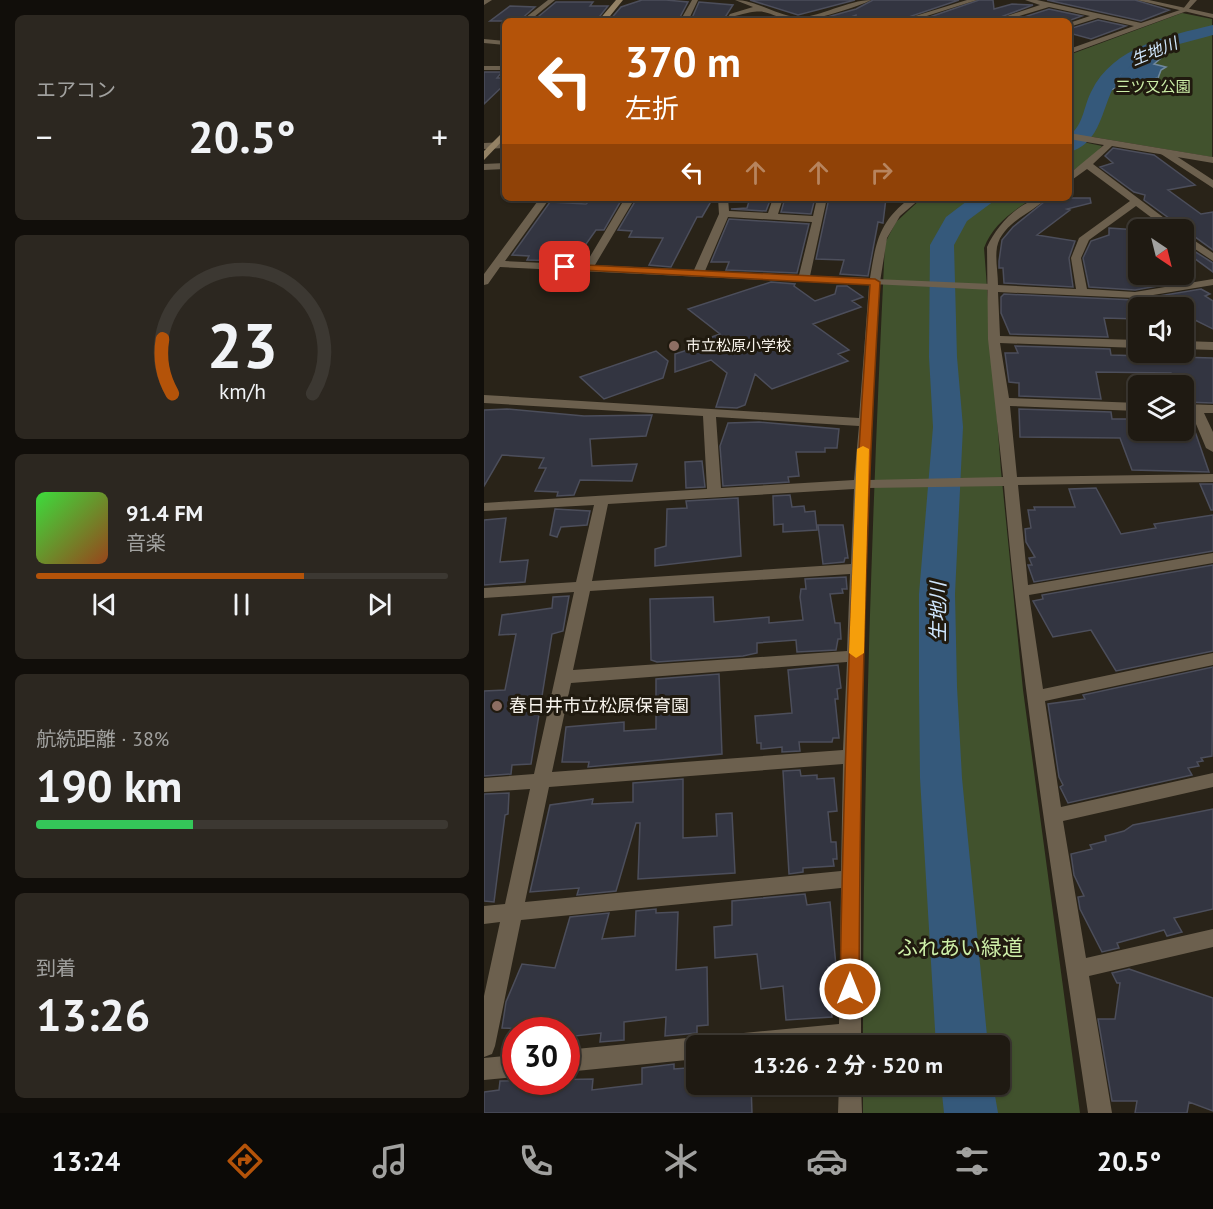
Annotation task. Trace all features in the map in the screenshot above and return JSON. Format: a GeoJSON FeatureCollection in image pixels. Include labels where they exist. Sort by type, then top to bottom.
{"type":"FeatureCollection","features":[{"type":"Feature","properties":{"kind":"main road"},"geometry":{"type":"LineString","coordinates":[[605,18],[620,0]]}},
{"type":"Feature","properties":{"kind":"main road"},"geometry":{"type":"LineString","coordinates":[[484,157],[489,146],[502,135]]}},
{"type":"Feature","properties":{"kind":"street"},"geometry":{"type":"LineString","coordinates":[[484,3],[489,0]]}},
{"type":"Feature","properties":{"kind":"street"},"geometry":{"type":"LineString","coordinates":[[529,18],[552,0]]}},
{"type":"Feature","properties":{"kind":"street"},"geometry":{"type":"LineString","coordinates":[[686,18],[695,0]]}},
{"type":"Feature","properties":{"kind":"street"},"geometry":{"type":"LineString","coordinates":[[738,0],[789,18]]}},
{"type":"Feature","properties":{"kind":"street"},"geometry":{"type":"LineString","coordinates":[[833,0],[846,5]]}},
{"type":"Feature","properties":{"kind":"street"},"geometry":{"type":"LineString","coordinates":[[807,18],[868,0]]}},
{"type":"Feature","properties":{"kind":"street"},"geometry":{"type":"LineString","coordinates":[[913,18],[974,0]]}},
{"type":"Feature","properties":{"kind":"street"},"geometry":{"type":"LineString","coordinates":[[1028,0],[1139,25]]}},
{"type":"Feature","properties":{"kind":"street"},"geometry":{"type":"LineString","coordinates":[[1140,0],[1213,16]]}},
{"type":"Feature","properties":{"kind":"street"},"geometry":{"type":"LineString","coordinates":[[1072,51],[1139,25],[1187,10],[1194,0]]}},
{"type":"Feature","properties":{"kind":"street"},"geometry":{"type":"LineString","coordinates":[[1006,18],[1049,5]]}},
{"type":"Feature","properties":{"kind":"street"},"geometry":{"type":"LineString","coordinates":[[730,18],[732,15],[760,8]]}},
{"type":"Feature","properties":{"kind":"street"},"geometry":{"type":"LineString","coordinates":[[1072,24],[1097,16]]}},
{"type":"Feature","properties":{"kind":"street"},"geometry":{"type":"LineString","coordinates":[[484,41],[501,43]]}},
{"type":"Feature","properties":{"kind":"street"},"geometry":{"type":"LineString","coordinates":[[484,68],[502,68]]}},
{"type":"Feature","properties":{"kind":"street"},"geometry":{"type":"LineString","coordinates":[[1072,136],[1213,160]]}},
{"type":"Feature","properties":{"kind":"street"},"geometry":{"type":"LineString","coordinates":[[1072,177],[1088,165],[1110,143]]}},
{"type":"Feature","properties":{"kind":"street"},"geometry":{"type":"LineString","coordinates":[[1165,152],[1213,185]]}},
{"type":"Feature","properties":{"kind":"street"},"geometry":{"type":"LineString","coordinates":[[1088,165],[1160,219]]}},
{"type":"Feature","properties":{"kind":"street"},"geometry":{"type":"LineString","coordinates":[[484,167],[502,166]]}},
{"type":"Feature","properties":{"kind":"street"},"geometry":{"type":"LineString","coordinates":[[484,282],[543,201]]}},
{"type":"Feature","properties":{"kind":"street"},"geometry":{"type":"LineString","coordinates":[[588,268],[628,201]]}},
{"type":"Feature","properties":{"kind":"street"},"geometry":{"type":"LineString","coordinates":[[698,274],[724,214],[723,201]]}},
{"type":"Feature","properties":{"kind":"street"},"geometry":{"type":"LineString","coordinates":[[772,217],[777,201]]}},
{"type":"Feature","properties":{"kind":"street"},"geometry":{"type":"LineString","coordinates":[[804,279],[821,201]]}},
{"type":"Feature","properties":{"kind":"street"},"geometry":{"type":"LineString","coordinates":[[850,1035],[852,756],[859,568],[866,484],[865,422],[875,282],[882,238],[896,214],[912,201]]}},
{"type":"Feature","properties":{"kind":"street"},"geometry":{"type":"LineString","coordinates":[[1038,201],[1006,223],[996,234],[992,247],[994,339],[1003,402],[1006,480],[1021,591],[1053,816],[1100,1113]]}},
{"type":"Feature","properties":{"kind":"street"},"geometry":{"type":"LineString","coordinates":[[1082,292],[1076,258],[1084,238],[1136,201]]}},
{"type":"Feature","properties":{"kind":"street"},"geometry":{"type":"LineString","coordinates":[[724,214],[817,219]]}},
{"type":"Feature","properties":{"kind":"street"},"geometry":{"type":"LineString","coordinates":[[1194,244],[1213,258]]}},
{"type":"Feature","properties":{"kind":"street"},"geometry":{"type":"LineString","coordinates":[[1198,247],[1213,245]]}},
{"type":"Feature","properties":{"kind":"street"},"geometry":{"type":"LineString","coordinates":[[498,264],[1135,295],[1213,282]]}},
{"type":"Feature","properties":{"kind":"street"},"geometry":{"type":"LineString","coordinates":[[994,339],[1128,344]]}},
{"type":"Feature","properties":{"kind":"street"},"geometry":{"type":"LineString","coordinates":[[1194,345],[1213,346]]}},
{"type":"Feature","properties":{"kind":"street"},"geometry":{"type":"LineString","coordinates":[[484,399],[865,422]]}},
{"type":"Feature","properties":{"kind":"street"},"geometry":{"type":"LineString","coordinates":[[1003,402],[1128,407]]}},
{"type":"Feature","properties":{"kind":"street"},"geometry":{"type":"LineString","coordinates":[[1194,409],[1213,409]]}},
{"type":"Feature","properties":{"kind":"street"},"geometry":{"type":"LineString","coordinates":[[709,413],[714,492]]}},
{"type":"Feature","properties":{"kind":"street"},"geometry":{"type":"LineString","coordinates":[[1194,417],[1213,448]]}},
{"type":"Feature","properties":{"kind":"street"},"geometry":{"type":"LineString","coordinates":[[484,507],[866,484],[1213,478]]}},
{"type":"Feature","properties":{"kind":"street"},"geometry":{"type":"LineString","coordinates":[[484,1046],[511,912],[602,499]]}},
{"type":"Feature","properties":{"kind":"street"},"geometry":{"type":"LineString","coordinates":[[1021,591],[1213,558]]}},
{"type":"Feature","properties":{"kind":"street"},"geometry":{"type":"LineString","coordinates":[[484,593],[859,568]]}},
{"type":"Feature","properties":{"kind":"street"},"geometry":{"type":"LineString","coordinates":[[564,677],[856,656]]}},
{"type":"Feature","properties":{"kind":"street"},"geometry":{"type":"LineString","coordinates":[[1036,697],[1213,660]]}},
{"type":"Feature","properties":{"kind":"street"},"geometry":{"type":"LineString","coordinates":[[484,785],[852,756]]}},
{"type":"Feature","properties":{"kind":"street"},"geometry":{"type":"LineString","coordinates":[[1053,816],[1213,780]]}},
{"type":"Feature","properties":{"kind":"street"},"geometry":{"type":"LineString","coordinates":[[484,915],[850,879]]}},
{"type":"Feature","properties":{"kind":"street"},"geometry":{"type":"LineString","coordinates":[[1078,969],[1213,938]]}},
{"type":"Feature","properties":{"kind":"street"},"geometry":{"type":"LineString","coordinates":[[580,1060],[686,1049]]}},
{"type":"Feature","properties":{"kind":"street"},"geometry":{"type":"LineString","coordinates":[[484,1069],[502,1067]]}},
{"type":"Feature","properties":{"kind":"street"},"geometry":{"type":"LineString","coordinates":[[850,1095],[850,1113]]}},
{"type":"Feature","properties":{"kind":"green space","name":"三ツ又公園"},"geometry":{"type":"Polygon","coordinates":[[[1182,13],[1212,19],[1212,157],[1072,134],[1072,54],[1182,13]]]}},
{"type":"Feature","properties":{"kind":"green space"},"geometry":{"type":"Polygon","coordinates":[[[1072,140],[1102,146],[1092,158],[1072,171],[1072,140]]]}},
{"type":"Feature","properties":{"kind":"green space","name":"ふれあい緑道"},"geometry":{"type":"Polygon","coordinates":[[[919,201],[1029,201],[998,225],[984,248],[1001,471],[1023,690],[1080,1113],[863,1113],[863,1095],[1010,1095],[1010,1035],[863,1035],[869,644],[885,243],[896,222],[919,201]]]}},
{"type":"Feature","properties":{"kind":"water"},"geometry":{"type":"Polygon","coordinates":[[[1153,52],[1161,58],[1154,64],[1166,67],[1161,70],[1158,78],[1150,80],[1153,84],[1123,86],[1110,90],[1126,66],[1153,52]]]}},
{"type":"Feature","properties":{"kind":"building"},"geometry":{"type":"Polygon","coordinates":[[[642,0],[688,2],[680,18],[612,18],[621,7],[642,0]]]}},
{"type":"Feature","properties":{"kind":"building"},"geometry":{"type":"Polygon","coordinates":[[[750,0],[855,0],[798,15],[750,0]]]}},
{"type":"Feature","properties":{"kind":"building"},"geometry":{"type":"Polygon","coordinates":[[[873,0],[959,0],[906,18],[856,18],[856,15],[848,18],[824,18],[856,9],[873,0]]]}},
{"type":"Feature","properties":{"kind":"building"},"geometry":{"type":"Polygon","coordinates":[[[979,0],[993,0],[994,9],[1012,4],[1033,5],[998,18],[927,18],[979,0]]]}},
{"type":"Feature","properties":{"kind":"building"},"geometry":{"type":"Polygon","coordinates":[[[1047,0],[1135,0],[1169,10],[1141,21],[1047,0]]]}},
{"type":"Feature","properties":{"kind":"building"},"geometry":{"type":"Polygon","coordinates":[[[556,2],[593,2],[590,6],[608,6],[598,18],[537,18],[556,2]]]}},
{"type":"Feature","properties":{"kind":"building"},"geometry":{"type":"Polygon","coordinates":[[[699,2],[733,5],[725,18],[692,18],[699,2]]]}},
{"type":"Feature","properties":{"kind":"building"},"geometry":{"type":"Polygon","coordinates":[[[510,6],[535,7],[522,18],[502,18],[502,21],[490,21],[510,6]]]}},
{"type":"Feature","properties":{"kind":"building"},"geometry":{"type":"Polygon","coordinates":[[[1049,9],[1082,16],[1072,20],[1020,18],[1049,9]]]}},
{"type":"Feature","properties":{"kind":"building"},"geometry":{"type":"Polygon","coordinates":[[[1098,20],[1126,26],[1091,39],[1072,34],[1072,28],[1098,20]]]}},
{"type":"Feature","properties":{"kind":"building"},"geometry":{"type":"Polygon","coordinates":[[[484,72],[502,72],[497,78],[502,78],[502,87],[484,104],[484,72]]]}},
{"type":"Feature","properties":{"kind":"building"},"geometry":{"type":"Polygon","coordinates":[[[1113,148],[1154,155],[1195,185],[1168,190],[1201,214],[1213,212],[1213,250],[1194,236],[1194,219],[1170,219],[1144,200],[1145,195],[1134,192],[1100,167],[1113,163],[1105,156],[1113,148]]]}},
{"type":"Feature","properties":{"kind":"building"},"geometry":{"type":"Polygon","coordinates":[[[1090,198],[1091,203],[1067,209],[1070,210],[1037,235],[1075,241],[1069,258],[1073,287],[1004,283],[1003,268],[999,268],[1002,240],[1013,227],[1045,201],[1090,198]]]}},
{"type":"Feature","properties":{"kind":"building"},"geometry":{"type":"Polygon","coordinates":[[[590,201],[621,201],[604,230],[596,230],[574,261],[527,260],[529,256],[512,255],[550,202],[586,204],[590,201]]]}},
{"type":"Feature","properties":{"kind":"building"},"geometry":{"type":"Polygon","coordinates":[[[635,201],[711,201],[702,217],[697,217],[671,267],[649,265],[663,238],[629,237],[632,231],[618,230],[635,201]]]}},
{"type":"Feature","properties":{"kind":"building"},"geometry":{"type":"Polygon","coordinates":[[[749,201],[770,201],[766,211],[731,209],[747,208],[749,201]]]}},
{"type":"Feature","properties":{"kind":"building"},"geometry":{"type":"Polygon","coordinates":[[[784,201],[814,201],[811,214],[781,212],[784,201]]]}},
{"type":"Feature","properties":{"kind":"building"},"geometry":{"type":"Polygon","coordinates":[[[828,201],[886,201],[883,223],[878,222],[868,276],[840,274],[844,260],[816,259],[828,201]]]}},
{"type":"Feature","properties":{"kind":"building"},"geometry":{"type":"Polygon","coordinates":[[[729,219],[809,224],[797,273],[726,270],[729,262],[711,262],[729,219]]]}},
{"type":"Feature","properties":{"kind":"building"},"geometry":{"type":"Polygon","coordinates":[[[1109,228],[1128,229],[1128,285],[1163,285],[1135,290],[1089,287],[1083,258],[1091,241],[1109,235],[1109,228]]]}},
{"type":"Feature","properties":{"kind":"building"},"geometry":{"type":"Polygon","coordinates":[[[1194,251],[1213,263],[1213,272],[1194,258],[1194,251]]]}},
{"type":"Feature","properties":{"kind":"building"},"geometry":{"type":"Polygon","coordinates":[[[771,282],[795,284],[794,286],[815,301],[835,294],[837,286],[847,286],[863,297],[852,301],[861,307],[813,324],[849,350],[838,354],[848,361],[772,389],[755,374],[745,405],[737,408],[716,407],[727,373],[711,360],[675,372],[675,354],[706,344],[712,340],[709,338],[720,334],[688,309],[771,282]]]}},
{"type":"Feature","properties":{"kind":"building"},"geometry":{"type":"Polygon","coordinates":[[[1201,289],[1210,294],[1205,296],[1213,301],[1213,329],[1194,320],[1194,297],[1153,297],[1201,289]]]}},
{"type":"Feature","properties":{"kind":"building"},"geometry":{"type":"Polygon","coordinates":[[[1004,294],[1128,300],[1128,319],[1104,318],[1108,337],[1010,334],[1001,313],[1001,297],[1004,294]]]}},
{"type":"Feature","properties":{"kind":"building"},"geometry":{"type":"Polygon","coordinates":[[[1015,346],[1110,349],[1111,355],[1128,356],[1128,363],[1194,363],[1194,357],[1213,358],[1213,403],[1194,402],[1194,375],[1171,375],[1171,373],[1096,372],[1101,399],[1019,396],[1019,383],[1009,382],[1005,353],[1018,353],[1015,346]]]}},
{"type":"Feature","properties":{"kind":"building"},"geometry":{"type":"Polygon","coordinates":[[[656,351],[668,361],[663,378],[604,399],[580,377],[656,351]]]}},
{"type":"Feature","properties":{"kind":"building"},"geometry":{"type":"Polygon","coordinates":[[[507,409],[584,416],[652,415],[646,436],[590,439],[592,466],[637,464],[632,481],[580,480],[574,495],[557,496],[558,492],[535,491],[546,468],[539,468],[544,458],[502,455],[484,486],[484,410],[507,409]]]}},
{"type":"Feature","properties":{"kind":"building"},"geometry":{"type":"Polygon","coordinates":[[[1019,409],[1111,412],[1112,419],[1128,419],[1128,441],[1194,441],[1194,428],[1209,472],[1132,470],[1120,438],[1020,437],[1019,409]]]}},
{"type":"Feature","properties":{"kind":"building"},"geometry":{"type":"Polygon","coordinates":[[[759,422],[839,429],[837,448],[825,448],[825,452],[796,452],[799,476],[788,477],[789,482],[723,486],[720,446],[728,423],[759,422]]]}},
{"type":"Feature","properties":{"kind":"building"},"geometry":{"type":"Polygon","coordinates":[[[702,461],[705,487],[686,488],[685,462],[702,461]]]}},
{"type":"Feature","properties":{"kind":"building"},"geometry":{"type":"Polygon","coordinates":[[[1200,484],[1213,484],[1213,510],[1211,510],[1200,484]]]}},
{"type":"Feature","properties":{"kind":"building"},"geometry":{"type":"Polygon","coordinates":[[[1096,488],[1121,534],[1156,528],[1154,524],[1213,515],[1213,551],[1034,582],[1028,565],[1032,565],[1029,558],[1035,557],[1026,542],[1025,529],[1031,528],[1028,510],[1035,510],[1034,507],[1075,507],[1069,489],[1096,488]]]}},
{"type":"Feature","properties":{"kind":"building"},"geometry":{"type":"Polygon","coordinates":[[[790,495],[792,507],[804,506],[805,512],[815,511],[817,530],[783,532],[783,524],[774,525],[773,496],[790,495]]]}},
{"type":"Feature","properties":{"kind":"building"},"geometry":{"type":"Polygon","coordinates":[[[738,498],[741,556],[655,566],[655,549],[666,546],[667,509],[687,508],[686,501],[738,498]]]}},
{"type":"Feature","properties":{"kind":"building"},"geometry":{"type":"Polygon","coordinates":[[[555,509],[590,511],[587,525],[561,527],[557,537],[550,535],[555,509]]]}},
{"type":"Feature","properties":{"kind":"building"},"geometry":{"type":"Polygon","coordinates":[[[506,518],[500,562],[528,560],[525,582],[484,585],[484,520],[506,518]]]}},
{"type":"Feature","properties":{"kind":"building"},"geometry":{"type":"Polygon","coordinates":[[[818,525],[843,525],[848,558],[845,558],[844,562],[823,564],[818,525]]]}},
{"type":"Feature","properties":{"kind":"building"},"geometry":{"type":"Polygon","coordinates":[[[1213,565],[1213,651],[1116,671],[1091,630],[1053,637],[1033,601],[1043,599],[1042,595],[1213,565]]]}},
{"type":"Feature","properties":{"kind":"building"},"geometry":{"type":"Polygon","coordinates":[[[846,577],[847,589],[842,589],[843,593],[830,594],[835,623],[840,623],[841,639],[838,639],[836,650],[797,652],[796,640],[757,643],[757,653],[743,656],[657,662],[651,660],[650,599],[713,597],[714,622],[769,617],[769,623],[803,620],[800,597],[801,589],[806,589],[805,579],[846,577]]]}},
{"type":"Feature","properties":{"kind":"building"},"geometry":{"type":"Polygon","coordinates":[[[569,596],[563,631],[552,634],[531,764],[512,765],[511,774],[484,776],[484,691],[505,690],[516,634],[499,635],[502,615],[552,608],[553,597],[569,596]]]}},
{"type":"Feature","properties":{"kind":"building"},"geometry":{"type":"Polygon","coordinates":[[[838,665],[841,688],[837,689],[838,699],[835,699],[839,738],[833,738],[832,742],[799,742],[800,751],[782,752],[782,747],[761,749],[761,743],[757,743],[755,716],[792,713],[788,670],[838,665]]]}},
{"type":"Feature","properties":{"kind":"building"},"geometry":{"type":"Polygon","coordinates":[[[1213,667],[1212,756],[1201,758],[1203,761],[1197,762],[1199,766],[1188,768],[1192,775],[1068,803],[1060,787],[1063,785],[1059,777],[1048,704],[1085,699],[1083,695],[1213,667]]]}},
{"type":"Feature","properties":{"kind":"building"},"geometry":{"type":"Polygon","coordinates":[[[719,674],[722,754],[588,767],[589,762],[562,762],[566,727],[624,722],[624,731],[656,729],[656,679],[719,674]]]}},
{"type":"Feature","properties":{"kind":"building"},"geometry":{"type":"Polygon","coordinates":[[[800,770],[801,776],[817,775],[817,779],[834,778],[837,811],[828,812],[831,842],[836,842],[837,859],[833,859],[834,866],[803,868],[803,872],[789,874],[783,771],[800,770]]]}},
{"type":"Feature","properties":{"kind":"building"},"geometry":{"type":"Polygon","coordinates":[[[683,779],[683,838],[717,836],[716,814],[732,813],[735,873],[638,879],[640,823],[636,823],[616,891],[577,895],[579,888],[530,892],[550,805],[593,799],[592,804],[633,802],[633,783],[683,779]]]}},
{"type":"Feature","properties":{"kind":"building"},"geometry":{"type":"Polygon","coordinates":[[[509,793],[508,814],[505,815],[494,902],[484,901],[484,794],[509,793]]]}},
{"type":"Feature","properties":{"kind":"building"},"geometry":{"type":"Polygon","coordinates":[[[1213,809],[1213,909],[1174,918],[1182,932],[1167,936],[1164,930],[1117,943],[1119,948],[1102,952],[1080,909],[1078,897],[1084,896],[1074,875],[1071,854],[1092,849],[1090,845],[1106,841],[1105,836],[1124,831],[1133,825],[1213,809]]]}},
{"type":"Feature","properties":{"kind":"building"},"geometry":{"type":"Polygon","coordinates":[[[805,894],[807,905],[830,902],[836,966],[828,967],[832,1017],[786,1020],[783,986],[761,989],[757,954],[715,958],[714,927],[732,925],[732,901],[805,894]]]}},
{"type":"Feature","properties":{"kind":"building"},"geometry":{"type":"Polygon","coordinates":[[[656,909],[656,913],[678,912],[676,970],[707,967],[708,1025],[697,1026],[697,1033],[665,1036],[666,1017],[624,1022],[624,1040],[600,1042],[601,1033],[580,1035],[580,1017],[504,1017],[506,1002],[522,964],[555,968],[570,917],[609,913],[602,939],[635,936],[636,911],[656,909]]]}},
{"type":"Feature","properties":{"kind":"building"},"geometry":{"type":"Polygon","coordinates":[[[1129,969],[1213,998],[1213,1111],[1189,1102],[1187,1113],[1135,1113],[1137,1101],[1112,1101],[1098,1019],[1115,1019],[1120,983],[1117,983],[1112,973],[1129,969]]]}},
{"type":"Feature","properties":{"kind":"building"},"geometry":{"type":"Polygon","coordinates":[[[674,1064],[674,1069],[686,1068],[686,1095],[751,1095],[752,1113],[484,1113],[484,1092],[499,1090],[500,1081],[502,1081],[502,1095],[580,1095],[580,1079],[593,1079],[592,1090],[642,1084],[642,1068],[674,1064]]]}},
{"type":"Feature","properties":{"kind":"waterway","name":"生地川"},"geometry":{"type":"LineString","coordinates":[[1072,144],[1089,127],[1101,91],[1121,65],[1149,49],[1213,30]]}},
{"type":"Feature","properties":{"kind":"waterway","name":"生地川"},"geometry":{"type":"LineString","coordinates":[[961,1035],[941,778],[938,687],[937,594],[945,501],[948,427],[943,357],[942,245],[954,222],[982,201]]}},
{"type":"Feature","properties":{"kind":"waterway","name":"生地川"},"geometry":{"type":"LineString","coordinates":[[969,1095],[971,1113]]}},
{"type":"Feature","properties":{"kind":"slow traffic"},"geometry":{"type":"LineString","coordinates":[[856,653],[863,449]]}},
{"type":"Feature","properties":{"kind":"place","name":"市立松原小学校"},"geometry":{"type":"Point","coordinates":[674,346]}},
{"type":"Feature","properties":{"kind":"place","name":"春日井市立松原保育園"},"geometry":{"type":"Point","coordinates":[497,706]}},
{"type":"Feature","properties":{"kind":"route"},"geometry":{"type":"LineString","coordinates":[[565,267],[875,282],[861,484],[852,756],[850,989]]}}]}
